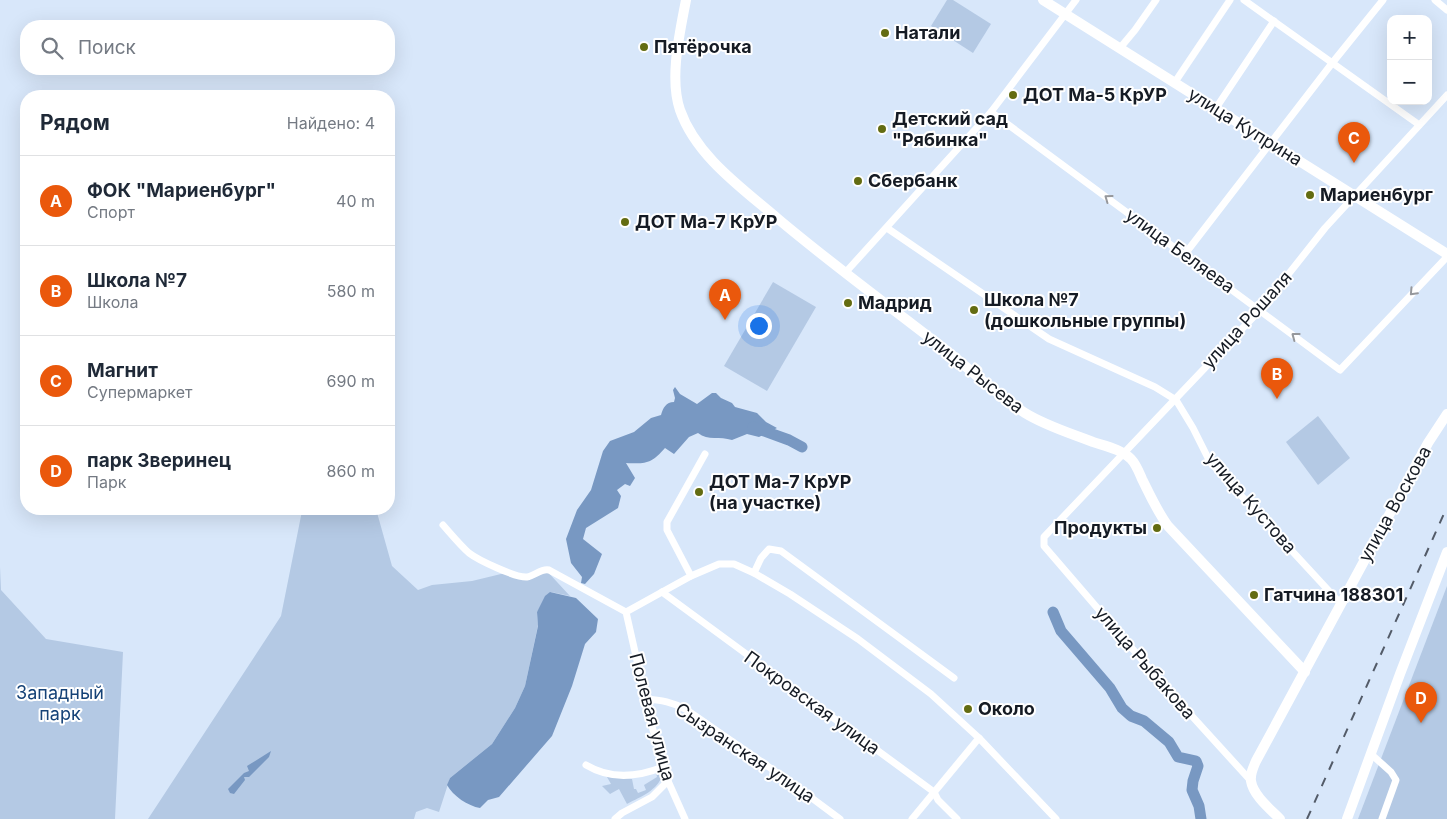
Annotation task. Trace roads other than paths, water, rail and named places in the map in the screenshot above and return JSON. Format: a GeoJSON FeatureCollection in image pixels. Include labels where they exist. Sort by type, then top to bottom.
{"type":"FeatureCollection","features":[{"type":"Feature","properties":{"kind":"main road","name":"улица Рысева"},"geometry":{"type":"LineString","coordinates":[[686,0],[678,47],[677,99],[683,117],[696,140],[712,160],[808,244],[1026,414],[1057,429],[1123,452]]}},
{"type":"Feature","properties":{"kind":"main road","name":"улица Куприна"},"geometry":{"type":"LineString","coordinates":[[1043,0],[1447,255]]}},
{"type":"Feature","properties":{"kind":"main road","name":"улица Воскова"},"geometry":{"type":"LineString","coordinates":[[1249,776],[1424,451],[1447,414]]}},
{"type":"Feature","properties":{"kind":"main road"},"geometry":{"type":"LineString","coordinates":[[1123,452],[1132,460],[1159,514],[1168,526],[1305,672]]}},
{"type":"Feature","properties":{"kind":"main road"},"geometry":{"type":"LineString","coordinates":[[1347,819],[1420,619],[1447,552]]}},
{"type":"Feature","properties":{"kind":"main road"},"geometry":{"type":"LineString","coordinates":[[1249,776],[1261,798],[1280,819]]}},
{"type":"Feature","properties":{"kind":"street"},"geometry":{"type":"LineString","coordinates":[[845,273],[991,112],[1076,0]]}},
{"type":"Feature","properties":{"kind":"street"},"geometry":{"type":"LineString","coordinates":[[1120,48],[1156,0]]}},
{"type":"Feature","properties":{"kind":"street"},"geometry":{"type":"LineString","coordinates":[[1175,82],[1230,0]]}},
{"type":"Feature","properties":{"kind":"street"},"geometry":{"type":"LineString","coordinates":[[1244,0],[1418,124]]}},
{"type":"Feature","properties":{"kind":"street"},"geometry":{"type":"LineString","coordinates":[[1186,254],[1333,62],[1383,0]]}},
{"type":"Feature","properties":{"kind":"street"},"geometry":{"type":"LineString","coordinates":[[1435,0],[1447,10]]}},
{"type":"Feature","properties":{"kind":"street"},"geometry":{"type":"LineString","coordinates":[[1216,108],[1274,21]]}},
{"type":"Feature","properties":{"kind":"street","name":"улица Рошаля"},"geometry":{"type":"LineString","coordinates":[[1043,542],[1044,536],[1260,310],[1354,195],[1447,94]]}},
{"type":"Feature","properties":{"kind":"street","name":"улица Беляева"},"geometry":{"type":"LineString","coordinates":[[991,112],[1186,254],[1340,370],[1447,255]]}},
{"type":"Feature","properties":{"kind":"street","name":"улица Кустова"},"geometry":{"type":"LineString","coordinates":[[887,228],[1049,339],[1155,387],[1176,400],[1210,462],[1341,604]]}},
{"type":"Feature","properties":{"kind":"street"},"geometry":{"type":"LineString","coordinates":[[691,576],[667,530],[667,522],[705,454]]}},
{"type":"Feature","properties":{"kind":"street"},"geometry":{"type":"LineString","coordinates":[[443,524],[470,554],[500,569],[511,574],[527,577],[545,569],[549,570],[626,612],[691,576],[719,564],[734,564],[754,573],[790,594],[858,639],[931,694],[979,738],[1056,819]]}},
{"type":"Feature","properties":{"kind":"street","name":"улица Рыбакова"},"geometry":{"type":"LineString","coordinates":[[1043,542],[1044,546],[1161,682],[1249,776]]}},
{"type":"Feature","properties":{"kind":"street"},"geometry":{"type":"LineString","coordinates":[[754,573],[760,558],[769,549],[781,551],[954,678]]}},
{"type":"Feature","properties":{"kind":"street","name":"Покровская улица"},"geometry":{"type":"LineString","coordinates":[[662,592],[934,792],[938,800],[957,819]]}},
{"type":"Feature","properties":{"kind":"street","name":"Полевая улица"},"geometry":{"type":"LineString","coordinates":[[626,612],[644,699],[663,767],[685,819]]}},
{"type":"Feature","properties":{"kind":"street","name":"Сызранская улица"},"geometry":{"type":"LineString","coordinates":[[644,699],[664,700],[675,703],[687,710],[840,819]]}},
{"type":"Feature","properties":{"kind":"street"},"geometry":{"type":"LineString","coordinates":[[912,819],[979,738]]}},
{"type":"Feature","properties":{"kind":"street"},"geometry":{"type":"LineString","coordinates":[[1371,754],[1391,772],[1396,780],[1382,819]]}},
{"type":"Feature","properties":{"kind":"street"},"geometry":{"type":"LineString","coordinates":[[586,765],[594,770],[615,776],[634,776],[663,767]]}},
{"type":"Feature","properties":{"kind":"street"},"geometry":{"type":"LineString","coordinates":[[616,819],[622,813],[652,797],[668,781]]}},
{"type":"Feature","properties":{"kind":"waterway"},"geometry":{"type":"LineString","coordinates":[[753,427],[789,440],[802,447]]}},
{"type":"Feature","properties":{"kind":"waterway"},"geometry":{"type":"LineString","coordinates":[[1053,612],[1061,631],[1110,688],[1122,708],[1131,716],[1144,721],[1169,742],[1178,757],[1196,761],[1198,766],[1192,790],[1199,806],[1201,819]]}},
{"type":"Feature","properties":{"kind":"railway"},"geometry":{"type":"LineString","coordinates":[[1307,819],[1447,507]]}},
{"type":"Feature","properties":{"kind":"place","name":"Натали"},"geometry":{"type":"Point","coordinates":[885,33]}},
{"type":"Feature","properties":{"kind":"place","name":"Пятёрочка"},"geometry":{"type":"Point","coordinates":[644,47]}},
{"type":"Feature","properties":{"kind":"place","name":"ДОТ Ма-5 КрУР"},"geometry":{"type":"Point","coordinates":[1013,95]}},
{"type":"Feature","properties":{"kind":"place","name":"Детский сад \"Рябинка\""},"geometry":{"type":"Point","coordinates":[882,129]}},
{"type":"Feature","properties":{"kind":"place","name":"Магнит"},"geometry":{"type":"Point","coordinates":[1354,163]}},
{"type":"Feature","properties":{"kind":"place","name":"Сбербанк"},"geometry":{"type":"Point","coordinates":[858,181]}},
{"type":"Feature","properties":{"kind":"place","name":"Мариенбург"},"geometry":{"type":"Point","coordinates":[1310,195]}},
{"type":"Feature","properties":{"kind":"place","name":"ДОТ Ма-7 КрУР"},"geometry":{"type":"Point","coordinates":[625,222]}},
{"type":"Feature","properties":{"kind":"place","name":"Мадрид"},"geometry":{"type":"Point","coordinates":[848,303]}},
{"type":"Feature","properties":{"kind":"place","name":"Школа №7 (дошкольные группы)"},"geometry":{"type":"Point","coordinates":[974,310]}},
{"type":"Feature","properties":{"kind":"place","name":"ФОК \"Мариенбург\""},"geometry":{"type":"Point","coordinates":[725,320]}},
{"type":"Feature","properties":{"kind":"place","name":"Школа №7"},"geometry":{"type":"Point","coordinates":[1277,399]}},
{"type":"Feature","properties":{"kind":"place","name":"ДОТ Ма-7 КрУР (на участке)"},"geometry":{"type":"Point","coordinates":[699,492]}},
{"type":"Feature","properties":{"kind":"place","name":"Продукты"},"geometry":{"type":"Point","coordinates":[1157,528]}},
{"type":"Feature","properties":{"kind":"place","name":"Гатчина 188301"},"geometry":{"type":"Point","coordinates":[1254,595]}},
{"type":"Feature","properties":{"kind":"place","name":"Около"},"geometry":{"type":"Point","coordinates":[968,709]}},
{"type":"Feature","properties":{"kind":"place","name":"парк Зверинец"},"geometry":{"type":"Point","coordinates":[1421,723]}},
{"type":"Feature","properties":{"kind":"park label","name":"Западный парк"},"geometry":{"type":"Point","coordinates":[60,703]}}]}
